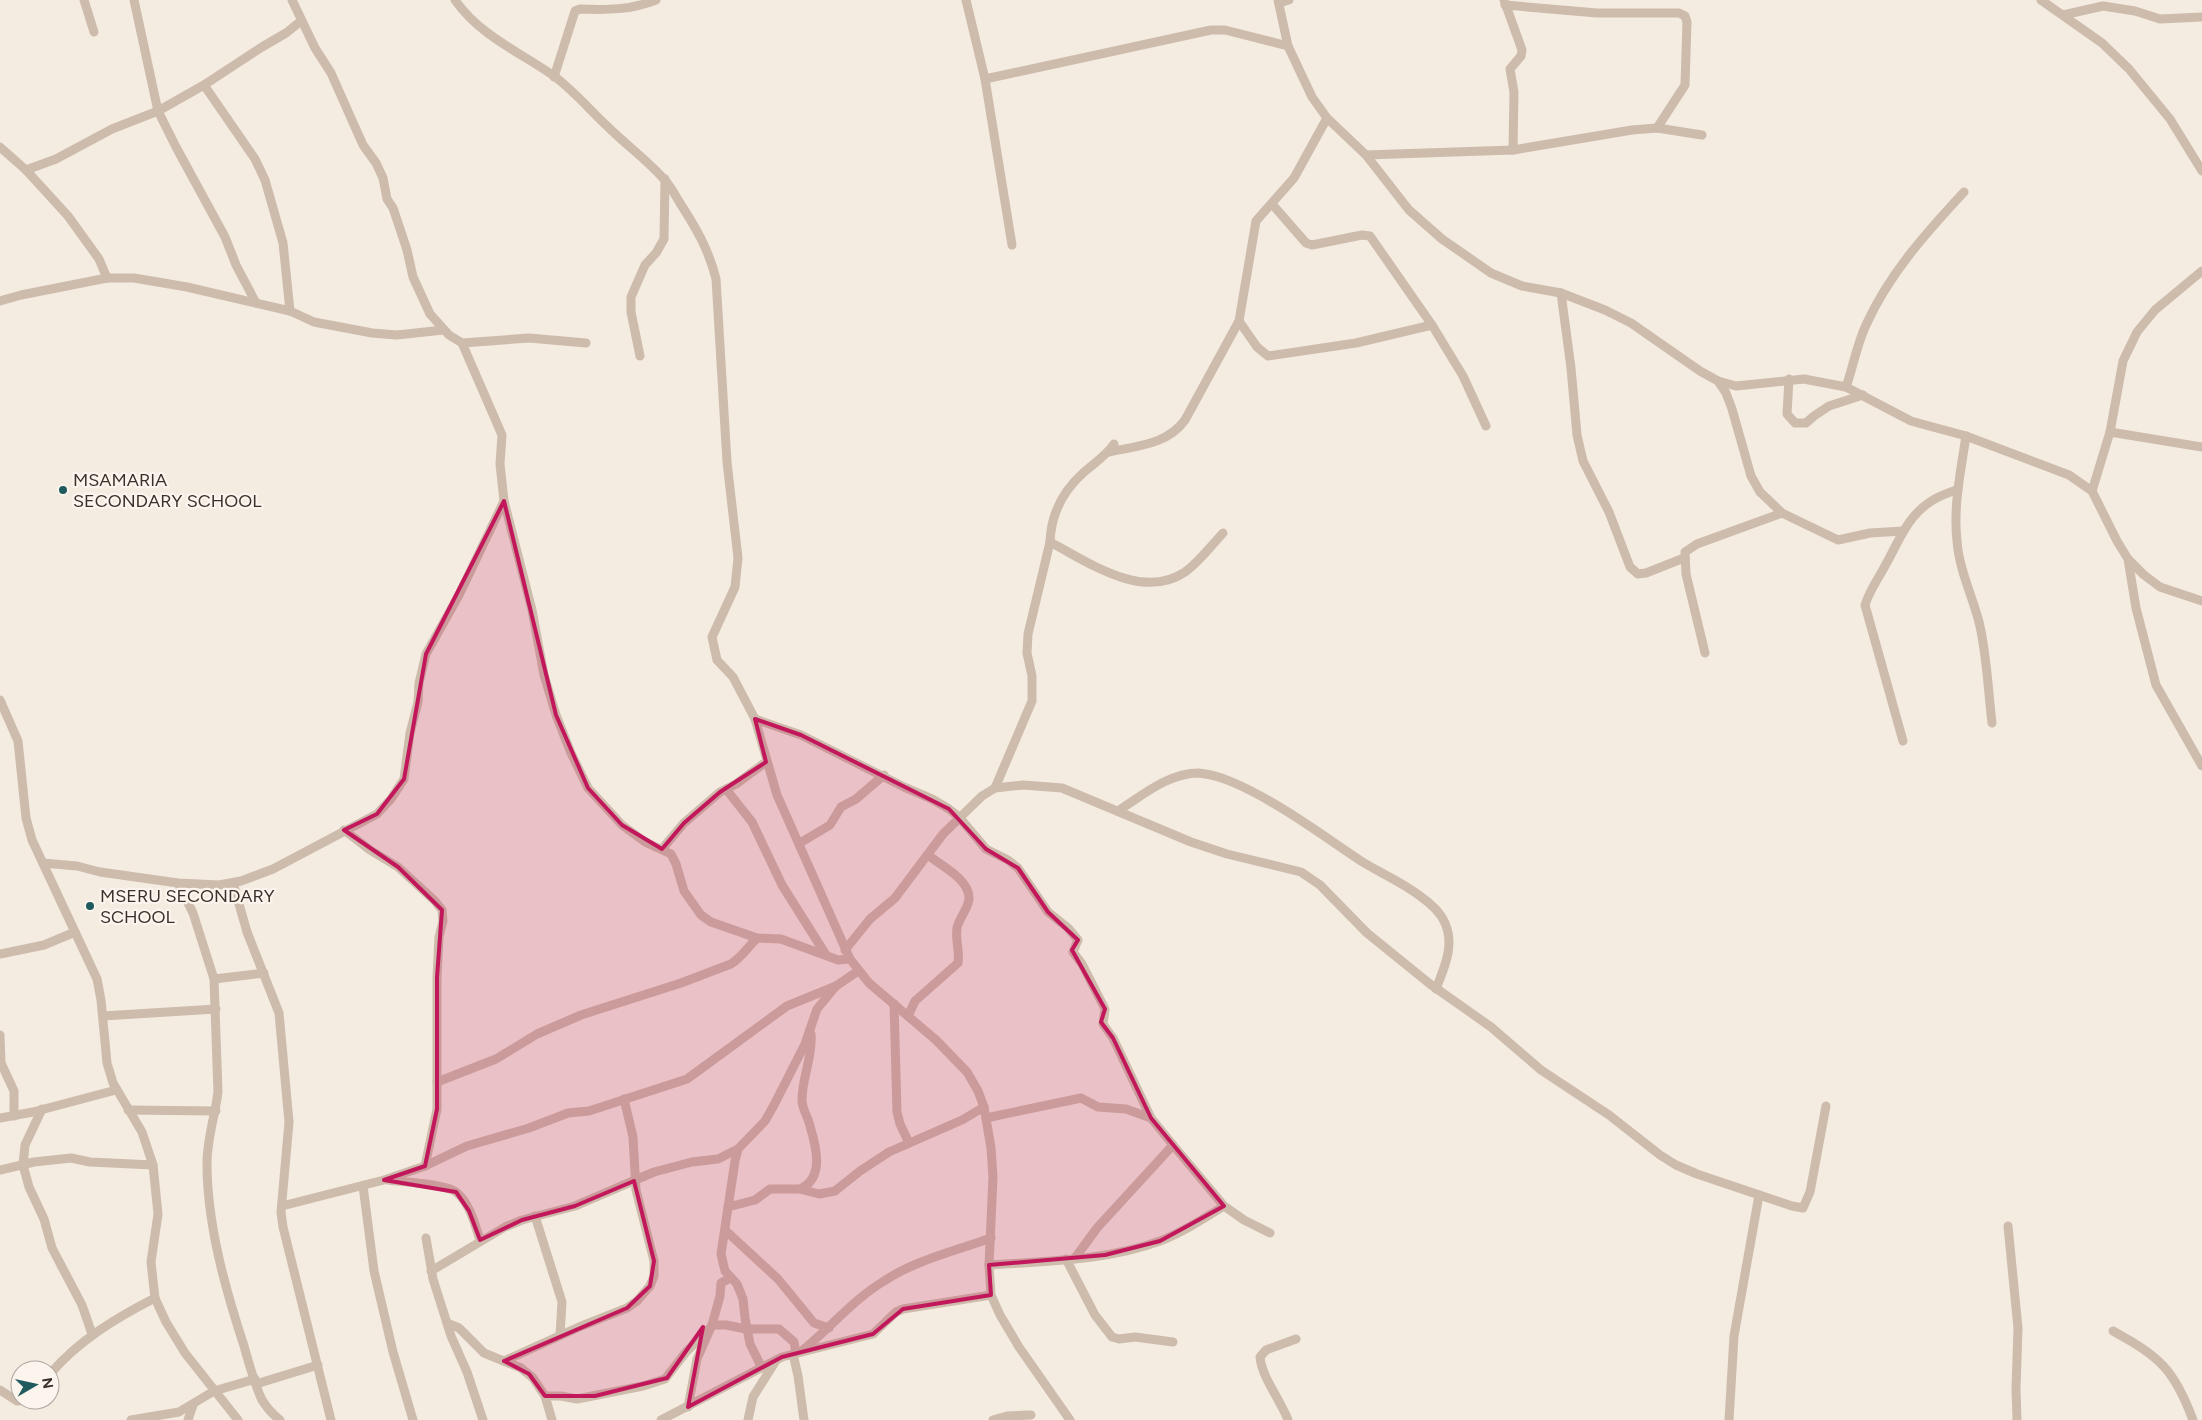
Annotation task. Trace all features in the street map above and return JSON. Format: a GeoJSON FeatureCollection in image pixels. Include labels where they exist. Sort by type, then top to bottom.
{"type":"FeatureCollection","features":[{"type":"Feature","properties":{"kind":"street"},"geometry":{"type":"LineString","coordinates":[[84,0],[94,32]]}},
{"type":"Feature","properties":{"kind":"street"},"geometry":{"type":"LineString","coordinates":[[134,0],[158,111],[225,237],[236,265],[256,303]]}},
{"type":"Feature","properties":{"kind":"street"},"geometry":{"type":"LineString","coordinates":[[292,0],[322,61],[331,73],[363,145],[376,162],[383,178],[387,199],[393,208],[408,250],[413,277],[430,314],[443,330],[462,343],[502,435],[500,464],[504,501],[532,610],[550,696],[573,760],[588,788],[622,824],[645,842],[668,852],[674,859],[682,887],[701,915],[711,922],[757,938],[781,939],[843,961],[850,959]]}},
{"type":"Feature","properties":{"kind":"street"},"geometry":{"type":"LineString","coordinates":[[455,0],[467,15],[485,32],[554,76],[583,100],[592,112],[665,179],[702,237],[716,279],[728,477],[738,558],[735,587],[714,632],[712,642],[716,650],[717,660],[733,677],[755,719],[777,795],[850,959],[869,984],[936,1040],[967,1072],[978,1091],[984,1107],[992,1158],[989,1265],[991,1295],[1000,1315],[1019,1347],[1070,1420]]}},
{"type":"Feature","properties":{"kind":"street"},"geometry":{"type":"LineString","coordinates":[[554,76],[575,11],[580,9],[624,10],[640,7],[656,0]]}},
{"type":"Feature","properties":{"kind":"street"},"geometry":{"type":"LineString","coordinates":[[966,0],[985,79],[1012,245]]}},
{"type":"Feature","properties":{"kind":"street"},"geometry":{"type":"LineString","coordinates":[[1289,0],[1278,1],[1288,46],[1312,97],[1327,118],[1366,155],[1409,210],[1442,239],[1491,273],[1522,286],[1561,293],[1631,323],[1700,371],[1718,381],[1736,386],[1789,379],[1821,381],[1846,387],[1911,421],[1966,436],[2069,476],[2092,491],[2116,541],[2128,558],[2144,575],[2160,587],[2202,602]]}},
{"type":"Feature","properties":{"kind":"street"},"geometry":{"type":"LineString","coordinates":[[2041,0],[2102,43],[2129,69],[2170,119],[2202,172]]}},
{"type":"Feature","properties":{"kind":"street"},"geometry":{"type":"LineString","coordinates":[[1513,150],[1514,92],[1510,69],[1521,56],[1522,50],[1505,2],[1597,14],[1679,13],[1685,16],[1687,22],[1685,85],[1657,128]]}},
{"type":"Feature","properties":{"kind":"street"},"geometry":{"type":"LineString","coordinates":[[2063,14],[2103,6],[2160,19],[2202,17]]}},
{"type":"Feature","properties":{"kind":"street"},"geometry":{"type":"LineString","coordinates":[[26,170],[62,156],[112,129],[158,111],[204,85],[286,33],[301,21]]}},
{"type":"Feature","properties":{"kind":"street"},"geometry":{"type":"LineString","coordinates":[[985,79],[1210,30],[1225,30],[1288,46]]}},
{"type":"Feature","properties":{"kind":"street"},"geometry":{"type":"LineString","coordinates":[[204,85],[255,159],[265,180],[283,243],[290,311]]}},
{"type":"Feature","properties":{"kind":"street"},"geometry":{"type":"LineString","coordinates":[[1109,452],[1159,441],[1179,428],[1239,321],[1254,228],[1260,216],[1294,178],[1327,118]]}},
{"type":"Feature","properties":{"kind":"street"},"geometry":{"type":"LineString","coordinates":[[1366,155],[1513,150],[1632,130],[1657,128],[1702,135]]}},
{"type":"Feature","properties":{"kind":"street"},"geometry":{"type":"LineString","coordinates":[[0,147],[51,196],[88,242],[99,259],[107,278]]}},
{"type":"Feature","properties":{"kind":"street"},"geometry":{"type":"LineString","coordinates":[[640,356],[631,312],[631,297],[645,264],[656,253],[664,239],[665,179]]}},
{"type":"Feature","properties":{"kind":"street"},"geometry":{"type":"LineString","coordinates":[[1846,387],[1865,326],[1895,273],[1927,232],[1964,192]]}},
{"type":"Feature","properties":{"kind":"street"},"geometry":{"type":"LineString","coordinates":[[1272,204],[1306,243],[1312,245],[1362,235],[1370,236],[1432,325],[1463,376],[1486,426]]}},
{"type":"Feature","properties":{"kind":"street"},"geometry":{"type":"LineString","coordinates":[[2092,491],[2110,432],[2122,361],[2136,332],[2144,320],[2202,271]]}},
{"type":"Feature","properties":{"kind":"street"},"geometry":{"type":"LineString","coordinates":[[0,301],[107,278],[134,278],[186,287],[256,303],[290,311],[314,322],[372,333],[397,336],[443,330]]}},
{"type":"Feature","properties":{"kind":"street"},"geometry":{"type":"LineString","coordinates":[[1561,293],[1571,368],[1574,409],[1583,461],[1609,512],[1630,567],[1638,574],[1646,573],[1684,558]]}},
{"type":"Feature","properties":{"kind":"street"},"geometry":{"type":"LineString","coordinates":[[1239,321],[1257,347],[1268,356],[1356,343],[1432,325]]}},
{"type":"Feature","properties":{"kind":"street"},"geometry":{"type":"LineString","coordinates":[[462,343],[529,338],[586,343]]}},
{"type":"Feature","properties":{"kind":"street"},"geometry":{"type":"LineString","coordinates":[[1789,379],[1787,414],[1795,423],[1806,423],[1821,410],[1863,395]]}},
{"type":"Feature","properties":{"kind":"street"},"geometry":{"type":"LineString","coordinates":[[1718,381],[1732,408],[1751,476],[1760,492],[1782,514],[1830,538],[1838,540],[1870,533],[1903,531]]}},
{"type":"Feature","properties":{"kind":"street"},"geometry":{"type":"LineString","coordinates":[[2110,432],[2202,447]]}},
{"type":"Feature","properties":{"kind":"street"},"geometry":{"type":"LineString","coordinates":[[1966,436],[1958,489],[1957,543],[1962,571],[1980,623],[1992,724]]}},
{"type":"Feature","properties":{"kind":"street"},"geometry":{"type":"LineString","coordinates":[[995,788],[1032,701],[1032,676],[1027,653],[1028,634],[1050,542],[1050,530],[1056,508],[1066,491],[1082,474],[1109,452],[1114,444]]}},
{"type":"Feature","properties":{"kind":"street"},"geometry":{"type":"LineString","coordinates":[[1904,741],[1865,605],[1869,591],[1883,571],[1903,531],[1916,513],[1931,501],[1958,489]]}},
{"type":"Feature","properties":{"kind":"street"},"geometry":{"type":"LineString","coordinates":[[44,863],[77,866],[100,872],[204,886],[233,882],[273,869],[377,814],[391,800],[404,779],[410,733],[418,702],[419,683],[426,654],[459,595],[504,501]]}},
{"type":"Feature","properties":{"kind":"street"},"geometry":{"type":"LineString","coordinates":[[1705,652],[1686,574],[1685,552],[1697,544],[1782,514]]}},
{"type":"Feature","properties":{"kind":"street"},"geometry":{"type":"LineString","coordinates":[[1050,542],[1110,573],[1130,580],[1158,581],[1172,578],[1184,572],[1223,534]]}},
{"type":"Feature","properties":{"kind":"street"},"geometry":{"type":"LineString","coordinates":[[2128,558],[2136,608],[2156,685],[2202,766]]}},
{"type":"Feature","properties":{"kind":"street"},"geometry":{"type":"LineString","coordinates":[[0,700],[18,741],[26,818],[32,840],[97,979],[103,1016],[107,1063],[116,1090],[142,1132],[153,1165],[158,1214],[151,1262],[155,1298],[184,1353],[238,1420]]}},
{"type":"Feature","properties":{"kind":"street"},"geometry":{"type":"LineString","coordinates":[[755,719],[801,735],[884,775],[904,787],[932,798],[959,817],[986,849],[1008,860],[1018,868],[1048,912],[1068,928],[1078,940],[1073,952],[1082,964],[1105,1009],[1103,1024],[1113,1038],[1151,1118],[1224,1206],[1244,1220],[1270,1233]]}},
{"type":"Feature","properties":{"kind":"street"},"geometry":{"type":"LineString","coordinates":[[662,849],[684,823],[719,793],[766,762]]}},
{"type":"Feature","properties":{"kind":"street"},"geometry":{"type":"LineString","coordinates":[[1118,811],[1171,778],[1185,774],[1201,773],[1230,781],[1257,794],[1367,865],[1419,895],[1440,912],[1446,924],[1449,946],[1448,958],[1436,989]]}},
{"type":"Feature","properties":{"kind":"street"},"geometry":{"type":"LineString","coordinates":[[800,844],[830,825],[841,807],[856,799],[884,775]]}},
{"type":"Feature","properties":{"kind":"street"},"geometry":{"type":"LineString","coordinates":[[845,950],[870,919],[896,898],[943,834],[982,796],[995,788],[1023,785],[1062,788],[1218,851],[1301,872],[1320,885],[1367,933],[1436,989],[1491,1027],[1541,1070],[1573,1089],[1676,1166],[1758,1195],[1803,1208],[1810,1192],[1826,1106]]}},
{"type":"Feature","properties":{"kind":"street"},"geometry":{"type":"LineString","coordinates":[[726,789],[752,822],[782,885],[827,956]]}},
{"type":"Feature","properties":{"kind":"street"},"geometry":{"type":"LineString","coordinates":[[344,830],[370,850],[398,867],[435,901],[442,910],[443,921],[439,937],[437,977],[437,1109],[425,1166]]}},
{"type":"Feature","properties":{"kind":"street"},"geometry":{"type":"LineString","coordinates":[[908,1016],[915,1002],[958,963],[960,954],[957,940],[958,927],[969,899],[965,884],[928,855]]}},
{"type":"Feature","properties":{"kind":"street"},"geometry":{"type":"LineString","coordinates":[[233,882],[247,932],[280,1013],[288,1100],[289,1144],[281,1212],[286,1248],[331,1420]]}},
{"type":"Feature","properties":{"kind":"street"},"geometry":{"type":"LineString","coordinates":[[178,883],[194,913],[214,979],[218,1092],[208,1147],[208,1184],[211,1211],[234,1317],[267,1407],[271,1414],[280,1420]]}},
{"type":"Feature","properties":{"kind":"street"},"geometry":{"type":"LineString","coordinates":[[0,954],[44,945],[75,932]]}},
{"type":"Feature","properties":{"kind":"street"},"geometry":{"type":"LineString","coordinates":[[437,1082],[496,1059],[537,1034],[581,1015],[682,983],[731,964],[738,960],[757,938]]}},
{"type":"Feature","properties":{"kind":"street"},"geometry":{"type":"LineString","coordinates":[[282,1206],[384,1180],[425,1166],[467,1146],[529,1128],[568,1113],[590,1112],[687,1079],[787,1006],[836,986],[858,971]]}},
{"type":"Feature","properties":{"kind":"street"},"geometry":{"type":"LineString","coordinates":[[214,979],[264,973]]}},
{"type":"Feature","properties":{"kind":"street"},"geometry":{"type":"LineString","coordinates":[[431,1271],[480,1240],[505,1227],[535,1216],[574,1206],[654,1172],[685,1163],[718,1159],[738,1149],[765,1121],[805,1044],[817,1009],[836,986]]}},
{"type":"Feature","properties":{"kind":"street"},"geometry":{"type":"LineString","coordinates":[[894,1004],[897,1112],[900,1124],[909,1143]]}},
{"type":"Feature","properties":{"kind":"street"},"geometry":{"type":"LineString","coordinates":[[103,1016],[216,1009]]}},
{"type":"Feature","properties":{"kind":"street"},"geometry":{"type":"LineString","coordinates":[[800,1189],[810,1182],[816,1168],[810,1124],[802,1104],[810,1054],[810,1029]]}},
{"type":"Feature","properties":{"kind":"street"},"geometry":{"type":"LineString","coordinates":[[0,1035],[1,1063],[14,1091],[14,1116]]}},
{"type":"Feature","properties":{"kind":"street"},"geometry":{"type":"LineString","coordinates":[[0,1118],[116,1090]]}},
{"type":"Feature","properties":{"kind":"street"},"geometry":{"type":"LineString","coordinates":[[986,1118],[1081,1098],[1098,1107],[1126,1109],[1151,1118]]}},
{"type":"Feature","properties":{"kind":"street"},"geometry":{"type":"LineString","coordinates":[[504,1361],[560,1335],[626,1308],[638,1301],[650,1286],[654,1276],[654,1261],[635,1180],[633,1137],[624,1099]]}},
{"type":"Feature","properties":{"kind":"street"},"geometry":{"type":"LineString","coordinates":[[728,1207],[756,1200],[768,1190],[800,1189],[818,1194],[835,1191],[860,1171],[889,1152],[962,1120],[984,1107]]}},
{"type":"Feature","properties":{"kind":"street"},"geometry":{"type":"LineString","coordinates":[[128,1110],[144,1108],[216,1111]]}},
{"type":"Feature","properties":{"kind":"street"},"geometry":{"type":"LineString","coordinates":[[42,1109],[24,1145],[23,1165],[29,1188],[44,1219],[52,1248],[82,1305],[92,1334]]}},
{"type":"Feature","properties":{"kind":"street"},"geometry":{"type":"LineString","coordinates":[[1070,1258],[1173,1145]]}},
{"type":"Feature","properties":{"kind":"street"},"geometry":{"type":"LineString","coordinates":[[738,1149],[733,1169],[722,1254],[725,1271],[737,1284],[743,1299],[746,1329],[750,1344],[762,1368]]}},
{"type":"Feature","properties":{"kind":"street"},"geometry":{"type":"LineString","coordinates":[[0,1170],[71,1158],[90,1162],[153,1165]]}},
{"type":"Feature","properties":{"kind":"street"},"geometry":{"type":"LineString","coordinates":[[384,1180],[447,1188],[456,1192],[469,1211],[480,1240]]}},
{"type":"Feature","properties":{"kind":"street"},"geometry":{"type":"LineString","coordinates":[[364,1186],[374,1271],[393,1352],[413,1420]]}},
{"type":"Feature","properties":{"kind":"street"},"geometry":{"type":"LineString","coordinates":[[1729,1420],[1734,1336],[1758,1195]]}},
{"type":"Feature","properties":{"kind":"street"},"geometry":{"type":"LineString","coordinates":[[989,1265],[1106,1256],[1160,1241],[1186,1229],[1224,1206]]}},
{"type":"Feature","properties":{"kind":"street"},"geometry":{"type":"LineString","coordinates":[[535,1216],[562,1302],[560,1335]]}},
{"type":"Feature","properties":{"kind":"street"},"geometry":{"type":"LineString","coordinates":[[2008,1226],[2018,1328],[2017,1420]]}},
{"type":"Feature","properties":{"kind":"street"},"geometry":{"type":"LineString","coordinates":[[725,1230],[778,1279],[814,1323],[822,1328],[829,1328]]}},
{"type":"Feature","properties":{"kind":"street"},"geometry":{"type":"LineString","coordinates":[[426,1238],[431,1271],[451,1336],[470,1379],[483,1420]]}},
{"type":"Feature","properties":{"kind":"street"},"geometry":{"type":"LineString","coordinates":[[797,1353],[829,1328],[864,1295],[901,1271],[991,1238]]}},
{"type":"Feature","properties":{"kind":"street"},"geometry":{"type":"LineString","coordinates":[[1070,1258],[1095,1315],[1112,1337],[1119,1339],[1135,1337],[1173,1342]]}},
{"type":"Feature","properties":{"kind":"street"},"geometry":{"type":"LineString","coordinates":[[688,1407],[697,1359],[711,1326],[722,1283],[730,1278]]}},
{"type":"Feature","properties":{"kind":"street"},"geometry":{"type":"LineString","coordinates":[[661,1420],[776,1360],[873,1334],[896,1312],[903,1309],[991,1295]]}},
{"type":"Feature","properties":{"kind":"street"},"geometry":{"type":"LineString","coordinates":[[60,1362],[92,1334],[155,1298]]}},
{"type":"Feature","properties":{"kind":"street"},"geometry":{"type":"LineString","coordinates":[[447,1323],[459,1328],[484,1353],[521,1368],[529,1374],[545,1396],[552,1420]]}},
{"type":"Feature","properties":{"kind":"street"},"geometry":{"type":"LineString","coordinates":[[545,1396],[577,1399],[665,1379],[686,1352],[711,1326],[726,1325],[746,1329],[779,1329],[794,1342],[797,1353],[804,1420]]}},
{"type":"Feature","properties":{"kind":"street"},"geometry":{"type":"LineString","coordinates":[[2114,1331],[2148,1352],[2166,1367],[2181,1391],[2193,1420]]}},
{"type":"Feature","properties":{"kind":"street"},"geometry":{"type":"LineString","coordinates":[[1288,1420],[1264,1374],[1260,1357],[1266,1350],[1296,1339]]}},
{"type":"Feature","properties":{"kind":"street"},"geometry":{"type":"LineString","coordinates":[[748,1420],[753,1397],[776,1360]]}},
{"type":"Feature","properties":{"kind":"street"},"geometry":{"type":"LineString","coordinates":[[131,1420],[176,1412],[193,1405],[214,1391],[318,1365]]}},
{"type":"Feature","properties":{"kind":"street"},"geometry":{"type":"LineString","coordinates":[[188,1420],[193,1405]]}},
{"type":"Feature","properties":{"kind":"street"},"geometry":{"type":"LineString","coordinates":[[267,1407],[268,1420]]}},
{"type":"Feature","properties":{"kind":"street"},"geometry":{"type":"LineString","coordinates":[[993,1420],[1007,1416],[1032,1415]]}},
{"type":"Feature","properties":{"kind":"highlighted area"},"geometry":{"type":"Polygon","coordinates":[[[504,501],[556,715],[588,788],[622,825],[662,849],[684,823],[720,792],[766,762],[755,719],[801,735],[949,809],[986,849],[1018,868],[1048,912],[1078,940],[1072,950],[1105,1009],[1101,1022],[1113,1038],[1151,1118],[1224,1206],[1160,1241],[1105,1255],[989,1265],[991,1295],[903,1309],[873,1334],[782,1357],[688,1407],[703,1327],[667,1378],[595,1396],[545,1396],[529,1374],[504,1361],[627,1308],[650,1286],[654,1261],[634,1181],[575,1206],[522,1220],[480,1240],[469,1211],[456,1192],[384,1180],[425,1166],[437,1109],[437,977],[442,910],[398,867],[344,830],[377,814],[404,779],[426,654],[504,501]]]}},
{"type":"Feature","properties":{"kind":"place","name":"MSAMARIA SECONDARY SCHOOL"},"geometry":{"type":"Point","coordinates":[63,490]}},
{"type":"Feature","properties":{"kind":"place","name":"MSERU SECONDARY SCHOOL"},"geometry":{"type":"Point","coordinates":[90,906]}}]}
